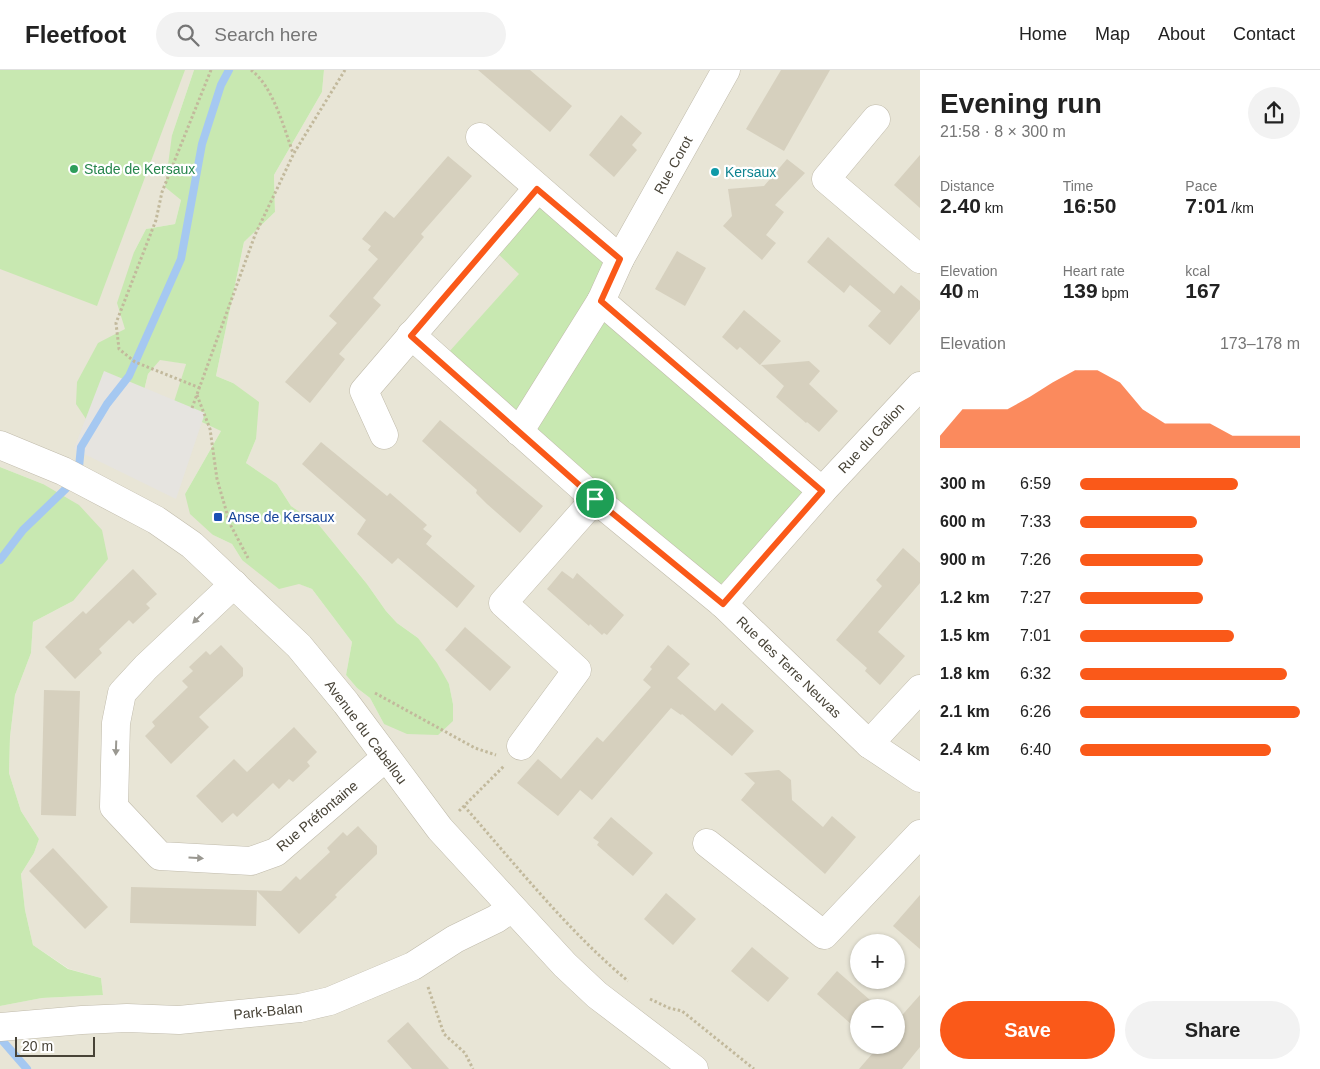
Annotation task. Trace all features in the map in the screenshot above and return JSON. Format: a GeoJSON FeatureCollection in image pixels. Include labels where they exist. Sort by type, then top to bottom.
{"type":"FeatureCollection","features":[{"type":"Feature","properties":{"kind":"street","name":"Rue Corot"},"geometry":{"type":"LineString","coordinates":[[519,432],[601,301],[620,259],[726,70]]}},
{"type":"Feature","properties":{"kind":"street"},"geometry":{"type":"LineString","coordinates":[[876,119],[826,179],[920,259]]}},
{"type":"Feature","properties":{"kind":"street"},"geometry":{"type":"LineString","coordinates":[[480,137],[537,189],[620,259]]}},
{"type":"Feature","properties":{"kind":"street"},"geometry":{"type":"LineString","coordinates":[[384,435],[364,391],[537,189]]}},
{"type":"Feature","properties":{"kind":"street"},"geometry":{"type":"LineString","coordinates":[[601,301],[822,491]]}},
{"type":"Feature","properties":{"kind":"street","name":"Rue des Terre Neuvas"},"geometry":{"type":"LineString","coordinates":[[411,336],[595,499],[723,604],[869,744],[920,778]]}},
{"type":"Feature","properties":{"kind":"street","name":"Rue du Galion"},"geometry":{"type":"LineString","coordinates":[[723,604],[822,491],[920,386]]}},
{"type":"Feature","properties":{"kind":"street","name":"Avenue du Cabellou"},"geometry":{"type":"LineString","coordinates":[[0,445],[62,470],[156,520],[192,545],[299,646],[346,703],[385,758],[440,829],[565,965],[597,995],[694,1069]]}},
{"type":"Feature","properties":{"kind":"street"},"geometry":{"type":"LineString","coordinates":[[516,753],[576,670],[503,603],[595,499]]}},
{"type":"Feature","properties":{"kind":"street","name":"Rue Préfontaine"},"geometry":{"type":"LineString","coordinates":[[234,584],[122,693],[116,723],[114,807],[160,856],[251,861],[276,852],[385,758]]}},
{"type":"Feature","properties":{"kind":"street"},"geometry":{"type":"LineString","coordinates":[[869,744],[920,689]]}},
{"type":"Feature","properties":{"kind":"street"},"geometry":{"type":"LineString","coordinates":[[707,843],[824,935],[920,834]]}},
{"type":"Feature","properties":{"kind":"street","name":"Park-Balan"},"geometry":{"type":"LineString","coordinates":[[0,1027],[91,1020],[179,1020],[300,1008],[330,1001],[414,966],[455,939],[496,919],[512,908]]}},
{"type":"Feature","properties":{"kind":"path"},"geometry":{"type":"LineString","coordinates":[[200,388],[135,362],[119,349],[116,323],[156,220],[162,192],[211,70]]}},
{"type":"Feature","properties":{"kind":"path"},"geometry":{"type":"LineString","coordinates":[[251,70],[259,75],[270,94],[294,153]]}},
{"type":"Feature","properties":{"kind":"path"},"geometry":{"type":"LineString","coordinates":[[192,408],[255,236],[294,153],[345,70]]}},
{"type":"Feature","properties":{"kind":"path"},"geometry":{"type":"LineString","coordinates":[[197,395],[210,429],[217,479],[230,524],[248,559]]}},
{"type":"Feature","properties":{"kind":"path"},"geometry":{"type":"LineString","coordinates":[[369,690],[475,748],[516,753]]}},
{"type":"Feature","properties":{"kind":"path"},"geometry":{"type":"LineString","coordinates":[[440,829],[516,753]]}},
{"type":"Feature","properties":{"kind":"path"},"geometry":{"type":"LineString","coordinates":[[464,806],[554,908],[604,961],[632,985]]}},
{"type":"Feature","properties":{"kind":"path"},"geometry":{"type":"LineString","coordinates":[[414,966],[429,989],[444,1034],[465,1053],[473,1069]]}},
{"type":"Feature","properties":{"kind":"path"},"geometry":{"type":"LineString","coordinates":[[646,997],[669,1008],[682,1011],[754,1069]]}},
{"type":"Feature","properties":{"kind":"shaded area"},"geometry":{"type":"Polygon","coordinates":[[[0,70],[194,70],[172,135],[181,200],[175,224],[146,229],[134,252],[125,329],[140,407],[148,374],[160,359],[186,364],[181,385],[221,431],[185,494],[213,535],[232,544],[242,560],[312,589],[352,642],[346,675],[357,688],[370,698],[384,724],[453,721],[453,704],[449,684],[418,638],[397,623],[386,611],[367,584],[319,525],[291,506],[277,484],[246,463],[256,439],[233,383],[216,376],[244,242],[275,212],[274,175],[322,92],[324,70],[920,70],[920,1069],[0,1069],[0,1006],[42,998],[103,995],[101,978],[69,969],[33,945],[25,910],[21,874],[34,853],[39,839],[21,811],[9,773],[10,737],[15,695],[31,653],[33,622],[73,601],[43,484],[0,467],[0,70]]]}},
{"type":"Feature","properties":{"kind":"shaded area"},"geometry":{"type":"Polygon","coordinates":[[[104,371],[205,413],[176,499],[74,449],[104,371]]]}},
{"type":"Feature","properties":{"kind":"green space","name":"Stade de Kersaux"},"geometry":{"type":"Polygon","coordinates":[[[0,70],[185,70],[97,306],[0,269],[0,70]]]}},
{"type":"Feature","properties":{"kind":"green space"},"geometry":{"type":"Polygon","coordinates":[[[194,70],[324,70],[322,92],[274,175],[275,212],[244,242],[216,376],[233,383],[259,402],[256,439],[246,463],[277,484],[291,506],[319,525],[367,584],[386,611],[397,623],[418,638],[437,663],[449,684],[453,704],[453,721],[438,735],[407,734],[384,724],[370,698],[357,688],[346,675],[352,642],[312,589],[299,584],[279,589],[242,560],[232,544],[213,535],[190,514],[185,494],[221,431],[172,408],[186,364],[160,360],[148,374],[140,407],[94,431],[76,404],[77,382],[98,343],[125,329],[117,303],[134,252],[146,229],[175,224],[181,200],[165,187],[172,135],[194,70]]]}},
{"type":"Feature","properties":{"kind":"green space"},"geometry":{"type":"Polygon","coordinates":[[[536,197],[614,265],[518,417],[448,353],[519,274],[494,250],[536,197]]]}},
{"type":"Feature","properties":{"kind":"green space"},"geometry":{"type":"Polygon","coordinates":[[[609,314],[808,488],[715,591],[532,430],[609,314]]]}},
{"type":"Feature","properties":{"kind":"green space"},"geometry":{"type":"Polygon","coordinates":[[[0,467],[43,484],[79,505],[102,530],[108,559],[73,601],[33,622],[31,653],[15,695],[10,737],[9,773],[21,811],[39,839],[34,853],[21,874],[25,910],[33,945],[68,969],[101,978],[103,995],[42,998],[0,1006],[0,467]]]}},
{"type":"Feature","properties":{"kind":"building"},"geometry":{"type":"Polygon","coordinates":[[[478,70],[530,70],[572,106],[550,132],[478,70]]]}},
{"type":"Feature","properties":{"kind":"building"},"geometry":{"type":"Polygon","coordinates":[[[781,70],[830,70],[784,151],[746,129],[781,70]]]}},
{"type":"Feature","properties":{"kind":"building"},"geometry":{"type":"Polygon","coordinates":[[[621,115],[642,133],[632,145],[637,150],[614,177],[589,155],[621,115]]]}},
{"type":"Feature","properties":{"kind":"building"},"geometry":{"type":"Polygon","coordinates":[[[920,155],[920,208],[894,185],[920,155]]]}},
{"type":"Feature","properties":{"kind":"building"},"geometry":{"type":"Polygon","coordinates":[[[448,156],[472,176],[421,234],[424,237],[373,298],[381,305],[339,354],[345,359],[310,403],[285,382],[337,323],[329,316],[378,259],[368,250],[371,246],[362,239],[385,211],[394,218],[448,156]]]}},
{"type":"Feature","properties":{"kind":"building"},"geometry":{"type":"Polygon","coordinates":[[[787,159],[805,173],[775,205],[784,212],[766,235],[776,243],[762,260],[723,226],[732,216],[728,189],[764,186],[787,159]]]}},
{"type":"Feature","properties":{"kind":"building"},"geometry":{"type":"Polygon","coordinates":[[[828,237],[894,294],[901,285],[920,301],[920,309],[890,345],[868,326],[881,311],[850,285],[844,293],[807,262],[828,237]]]}},
{"type":"Feature","properties":{"kind":"building"},"geometry":{"type":"Polygon","coordinates":[[[677,251],[706,268],[685,306],[655,289],[677,251]]]}},
{"type":"Feature","properties":{"kind":"building"},"geometry":{"type":"Polygon","coordinates":[[[744,310],[781,341],[760,365],[740,347],[737,350],[722,337],[744,310]]]}},
{"type":"Feature","properties":{"kind":"building"},"geometry":{"type":"Polygon","coordinates":[[[809,361],[820,371],[809,384],[838,411],[819,432],[776,397],[784,386],[761,365],[809,361]]]}},
{"type":"Feature","properties":{"kind":"building"},"geometry":{"type":"Polygon","coordinates":[[[440,420],[543,506],[520,533],[476,493],[477,490],[422,441],[440,420]]]}},
{"type":"Feature","properties":{"kind":"building"},"geometry":{"type":"Polygon","coordinates":[[[321,442],[387,496],[390,493],[427,525],[423,529],[432,536],[426,544],[475,586],[457,608],[398,558],[392,564],[357,534],[366,520],[302,464],[321,442]]]}},
{"type":"Feature","properties":{"kind":"building"},"geometry":{"type":"Polygon","coordinates":[[[903,548],[920,563],[920,583],[878,632],[905,656],[880,685],[865,671],[867,668],[836,640],[882,586],[876,580],[903,548]]]}},
{"type":"Feature","properties":{"kind":"building"},"geometry":{"type":"Polygon","coordinates":[[[133,569],[157,594],[146,604],[150,608],[133,624],[129,620],[99,649],[102,653],[75,679],[45,647],[83,611],[86,614],[133,569]]]}},
{"type":"Feature","properties":{"kind":"building"},"geometry":{"type":"Polygon","coordinates":[[[562,571],[573,579],[577,573],[624,615],[607,635],[604,633],[602,635],[590,624],[589,626],[547,589],[562,571]]]}},
{"type":"Feature","properties":{"kind":"building"},"geometry":{"type":"Polygon","coordinates":[[[465,627],[511,667],[490,691],[445,650],[465,627]]]}},
{"type":"Feature","properties":{"kind":"building"},"geometry":{"type":"Polygon","coordinates":[[[221,645],[243,668],[243,676],[199,717],[209,727],[171,764],[145,736],[155,726],[152,722],[188,687],[182,681],[193,671],[189,667],[206,651],[210,655],[221,645]]]}},
{"type":"Feature","properties":{"kind":"building"},"geometry":{"type":"Polygon","coordinates":[[[668,645],[690,664],[677,678],[715,711],[722,703],[754,731],[732,756],[682,714],[671,708],[592,800],[580,790],[558,816],[517,783],[538,759],[561,779],[597,737],[603,742],[651,687],[643,680],[652,669],[650,667],[668,645]]]}},
{"type":"Feature","properties":{"kind":"building"},"geometry":{"type":"Polygon","coordinates":[[[44,690],[80,691],[76,816],[41,815],[44,690]]]}},
{"type":"Feature","properties":{"kind":"building"},"geometry":{"type":"Polygon","coordinates":[[[294,727],[317,752],[307,762],[310,766],[293,782],[289,779],[279,789],[273,783],[237,817],[233,813],[222,823],[196,796],[234,759],[247,772],[294,727]]]}},
{"type":"Feature","properties":{"kind":"building"},"geometry":{"type":"Polygon","coordinates":[[[779,770],[791,780],[792,800],[823,827],[832,816],[856,837],[825,874],[741,800],[755,783],[744,773],[779,770]]]}},
{"type":"Feature","properties":{"kind":"building"},"geometry":{"type":"Polygon","coordinates":[[[611,817],[653,853],[633,876],[597,845],[599,842],[593,838],[611,817]]]}},
{"type":"Feature","properties":{"kind":"building"},"geometry":{"type":"Polygon","coordinates":[[[358,826],[377,846],[377,854],[299,934],[257,891],[256,926],[130,923],[131,887],[281,891],[296,876],[300,880],[330,852],[327,848],[343,832],[347,836],[358,826]]]}},
{"type":"Feature","properties":{"kind":"building"},"geometry":{"type":"Polygon","coordinates":[[[53,848],[108,907],[85,929],[29,871],[53,848]]]}},
{"type":"Feature","properties":{"kind":"building"},"geometry":{"type":"Polygon","coordinates":[[[666,893],[696,919],[673,945],[644,919],[666,893]]]}},
{"type":"Feature","properties":{"kind":"building"},"geometry":{"type":"Polygon","coordinates":[[[920,895],[920,949],[905,936],[905,934],[893,926],[920,895]]]}},
{"type":"Feature","properties":{"kind":"building"},"geometry":{"type":"Polygon","coordinates":[[[752,947],[789,978],[768,1002],[731,971],[752,947]]]}},
{"type":"Feature","properties":{"kind":"building"},"geometry":{"type":"Polygon","coordinates":[[[837,971],[850,982],[850,989],[857,989],[869,999],[850,999],[850,1023],[817,994],[837,971]]]}},
{"type":"Feature","properties":{"kind":"building"},"geometry":{"type":"Polygon","coordinates":[[[920,995],[920,1047],[902,1069],[859,1069],[872,1054],[905,1054],[905,1012],[920,995]]]}},
{"type":"Feature","properties":{"kind":"building"},"geometry":{"type":"Polygon","coordinates":[[[408,1022],[449,1069],[412,1069],[387,1041],[408,1022]]]}},
{"type":"Feature","properties":{"kind":"waterway"},"geometry":{"type":"LineString","coordinates":[[0,560],[23,530],[78,477],[81,447],[107,404],[129,376],[181,259],[202,144],[221,85],[229,70]]}},
{"type":"Feature","properties":{"kind":"waterway"},"geometry":{"type":"LineString","coordinates":[[0,1038],[27,1069]]}},
{"type":"Feature","properties":{"kind":"place","name":"Stade de Kersaux"},"geometry":{"type":"Point","coordinates":[74,169]}},
{"type":"Feature","properties":{"kind":"place","name":"Kersaux"},"geometry":{"type":"Point","coordinates":[715,172]}},
{"type":"Feature","properties":{"kind":"place","name":"Anse de Kersaux"},"geometry":{"type":"Point","coordinates":[218,517]}},
{"type":"Feature","properties":{"kind":"route"},"geometry":{"type":"LineString","coordinates":[[537,189],[620,259],[601,301],[822,491],[723,604],[595,499],[411,336],[537,189]]}}]}
